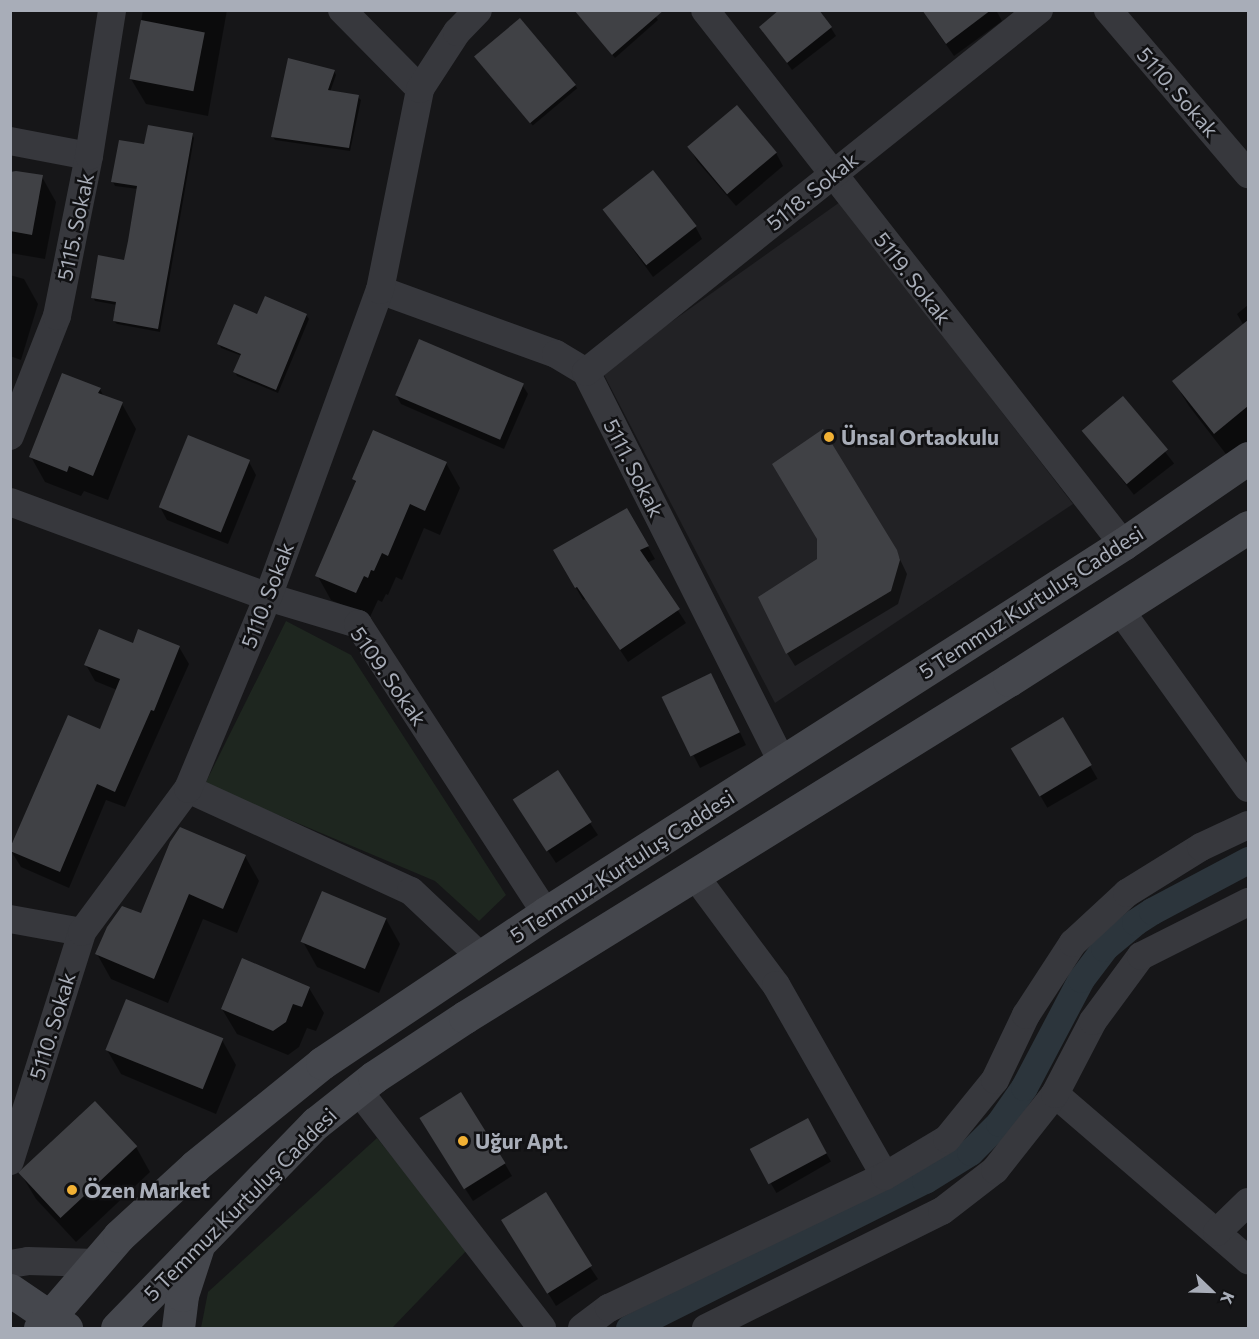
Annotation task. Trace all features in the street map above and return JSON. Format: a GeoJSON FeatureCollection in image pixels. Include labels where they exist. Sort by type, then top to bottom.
{"type":"FeatureCollection","features":[{"type":"Feature","properties":{"kind":"main road","name":"5 Temmuz Kurtuluş Caddesi"},"geometry":{"type":"LineString","coordinates":[[52,1324],[118,1236],[195,1166],[322,1063],[546,913],[1124,544],[1248,458]]}},
{"type":"Feature","properties":{"kind":"main road","name":"5 Temmuz Kurtuluş Caddesi"},"geometry":{"type":"LineString","coordinates":[[117,1329],[316,1123],[358,1090],[465,1017],[1009,680],[1248,527]]}},
{"type":"Feature","properties":{"kind":"main road"},"geometry":{"type":"LineString","coordinates":[[985,633],[1009,680]]}},
{"type":"Feature","properties":{"kind":"main road"},"geometry":{"type":"LineString","coordinates":[[178,1329],[182,1295],[199,1243]]}},
{"type":"Feature","properties":{"kind":"main road"},"geometry":{"type":"LineString","coordinates":[[10,1290],[52,1324]]}},
{"type":"Feature","properties":{"kind":"street","name":"5115. Sokak"},"geometry":{"type":"LineString","coordinates":[[10,436],[57,316],[90,156],[112,10]]}},
{"type":"Feature","properties":{"kind":"street"},"geometry":{"type":"LineString","coordinates":[[342,10],[420,89]]}},
{"type":"Feature","properties":{"kind":"street","name":"5110. Sokak"},"geometry":{"type":"LineString","coordinates":[[10,1161],[82,932],[188,789],[268,597],[380,290],[420,89],[457,32],[478,10]]}},
{"type":"Feature","properties":{"kind":"street","name":"5119. Sokak"},"geometry":{"type":"LineString","coordinates":[[705,10],[832,175],[1124,544]]}},
{"type":"Feature","properties":{"kind":"street","name":"5118. Sokak"},"geometry":{"type":"LineString","coordinates":[[586,372],[1039,10]]}},
{"type":"Feature","properties":{"kind":"street","name":"5110. Sokak"},"geometry":{"type":"LineString","coordinates":[[1108,10],[1248,174]]}},
{"type":"Feature","properties":{"kind":"street"},"geometry":{"type":"LineString","coordinates":[[10,141],[90,156]]}},
{"type":"Feature","properties":{"kind":"street"},"geometry":{"type":"LineString","coordinates":[[380,290],[556,354],[586,372]]}},
{"type":"Feature","properties":{"kind":"street","name":"5111. Sokak"},"geometry":{"type":"LineString","coordinates":[[586,372],[782,762]]}},
{"type":"Feature","properties":{"kind":"street","name":"5109. Sokak"},"geometry":{"type":"LineString","coordinates":[[10,502],[268,597],[358,624],[546,913]]}},
{"type":"Feature","properties":{"kind":"street"},"geometry":{"type":"LineString","coordinates":[[1120,610],[1248,788]]}},
{"type":"Feature","properties":{"kind":"street"},"geometry":{"type":"LineString","coordinates":[[188,789],[411,891],[482,958]]}},
{"type":"Feature","properties":{"kind":"street"},"geometry":{"type":"LineString","coordinates":[[582,1329],[609,1308],[885,1176],[947,1139],[995,1080],[1026,1014],[1073,943],[1127,893],[1201,847],[1248,825]]}},
{"type":"Feature","properties":{"kind":"street"},"geometry":{"type":"LineString","coordinates":[[695,876],[776,985],[885,1176]]}},
{"type":"Feature","properties":{"kind":"street"},"geometry":{"type":"LineString","coordinates":[[706,1329],[942,1211],[995,1170],[1055,1094],[1093,1021],[1141,956],[1248,902]]}},
{"type":"Feature","properties":{"kind":"street"},"geometry":{"type":"LineString","coordinates":[[10,919],[82,932]]}},
{"type":"Feature","properties":{"kind":"street"},"geometry":{"type":"LineString","coordinates":[[358,1090],[542,1329]]}},
{"type":"Feature","properties":{"kind":"street"},"geometry":{"type":"LineString","coordinates":[[1055,1094],[1248,1260]]}},
{"type":"Feature","properties":{"kind":"street"},"geometry":{"type":"LineString","coordinates":[[1217,1232],[1248,1202]]}},
{"type":"Feature","properties":{"kind":"street"},"geometry":{"type":"LineString","coordinates":[[10,1264],[27,1261],[96,1263]]}},
{"type":"Feature","properties":{"kind":"shaded area","name":"Ünsal Ortaokulu"},"geometry":{"type":"Polygon","coordinates":[[[840,202],[1073,504],[775,703],[602,371],[840,202]]]}},
{"type":"Feature","properties":{"kind":"shaded area"},"geometry":{"type":"Polygon","coordinates":[[[286,621],[351,655],[506,895],[479,921],[435,881],[205,784],[286,621]]]}},
{"type":"Feature","properties":{"kind":"shaded area"},"geometry":{"type":"Polygon","coordinates":[[[377,1138],[468,1249],[392,1328],[201,1328],[208,1292],[377,1138]]]}},
{"type":"Feature","properties":{"kind":"building"},"geometry":{"type":"Polygon","coordinates":[[[574,10],[664,10],[612,55],[574,10]]]}},
{"type":"Feature","properties":{"kind":"building"},"geometry":{"type":"Polygon","coordinates":[[[779,10],[819,10],[832,27],[787,63],[759,27],[779,10]]]}},
{"type":"Feature","properties":{"kind":"building"},"geometry":{"type":"Polygon","coordinates":[[[922,10],[991,10],[946,44],[922,10]]]}},
{"type":"Feature","properties":{"kind":"building"},"geometry":{"type":"Polygon","coordinates":[[[520,18],[576,85],[530,123],[474,57],[520,18]]]}},
{"type":"Feature","properties":{"kind":"building"},"geometry":{"type":"Polygon","coordinates":[[[141,20],[205,32],[193,91],[130,79],[141,20]]]}},
{"type":"Feature","properties":{"kind":"building"},"geometry":{"type":"Polygon","coordinates":[[[288,58],[335,70],[328,90],[359,95],[349,148],[271,137],[288,58]]]}},
{"type":"Feature","properties":{"kind":"building"},"geometry":{"type":"Polygon","coordinates":[[[737,105],[777,152],[727,194],[687,147],[737,105]]]}},
{"type":"Feature","properties":{"kind":"building"},"geometry":{"type":"Polygon","coordinates":[[[148,125],[193,133],[158,329],[113,321],[116,302],[91,298],[98,255],[124,260],[128,241],[137,186],[111,182],[119,140],[144,144],[148,125]]]}},
{"type":"Feature","properties":{"kind":"building"},"geometry":{"type":"Polygon","coordinates":[[[653,170],[697,226],[646,265],[603,209],[653,170]]]}},
{"type":"Feature","properties":{"kind":"building"},"geometry":{"type":"Polygon","coordinates":[[[10,172],[43,175],[32,235],[10,231],[10,172]]]}},
{"type":"Feature","properties":{"kind":"building"},"geometry":{"type":"Polygon","coordinates":[[[265,296],[307,314],[276,390],[233,372],[241,354],[217,344],[234,304],[257,314],[265,296]]]}},
{"type":"Feature","properties":{"kind":"building"},"geometry":{"type":"Polygon","coordinates":[[[1248,320],[1248,406],[1214,434],[1172,381],[1248,320]]]}},
{"type":"Feature","properties":{"kind":"building"},"geometry":{"type":"Polygon","coordinates":[[[419,339],[524,384],[500,440],[395,395],[419,339]]]}},
{"type":"Feature","properties":{"kind":"building"},"geometry":{"type":"Polygon","coordinates":[[[62,373],[101,388],[98,393],[123,402],[93,476],[69,466],[67,472],[29,457],[62,373]]]}},
{"type":"Feature","properties":{"kind":"building"},"geometry":{"type":"Polygon","coordinates":[[[1123,396],[1168,450],[1127,484],[1082,431],[1123,396]]]}},
{"type":"Feature","properties":{"kind":"building"},"geometry":{"type":"Polygon","coordinates":[[[823,429],[897,550],[900,560],[891,591],[786,654],[758,597],[817,559],[817,539],[772,464],[823,429]]]}},
{"type":"Feature","properties":{"kind":"building"},"geometry":{"type":"Polygon","coordinates":[[[373,430],[447,462],[425,511],[410,504],[388,556],[382,553],[374,571],[371,570],[368,578],[364,576],[356,593],[315,576],[356,481],[352,479],[373,430]]]}},
{"type":"Feature","properties":{"kind":"building"},"geometry":{"type":"Polygon","coordinates":[[[188,435],[250,460],[221,532],[159,507],[188,435]]]}},
{"type":"Feature","properties":{"kind":"building"},"geometry":{"type":"Polygon","coordinates":[[[627,508],[649,546],[640,550],[680,609],[620,650],[577,587],[575,588],[553,550],[627,508]]]}},
{"type":"Feature","properties":{"kind":"building"},"geometry":{"type":"Polygon","coordinates":[[[99,629],[133,643],[138,629],[180,646],[154,711],[151,710],[115,792],[97,784],[60,872],[10,851],[10,848],[68,715],[100,729],[120,679],[84,665],[99,629]]]}},
{"type":"Feature","properties":{"kind":"building"},"geometry":{"type":"Polygon","coordinates":[[[711,673],[740,732],[690,756],[662,697],[711,673]]]}},
{"type":"Feature","properties":{"kind":"building"},"geometry":{"type":"Polygon","coordinates":[[[1063,717],[1092,765],[1040,796],[1011,748],[1063,717]]]}},
{"type":"Feature","properties":{"kind":"building"},"geometry":{"type":"Polygon","coordinates":[[[558,770],[592,822],[546,851],[513,799],[558,770]]]}},
{"type":"Feature","properties":{"kind":"building"},"geometry":{"type":"Polygon","coordinates":[[[180,827],[246,855],[223,909],[189,894],[154,979],[95,954],[107,927],[122,906],[141,913],[170,842],[180,827]]]}},
{"type":"Feature","properties":{"kind":"building"},"geometry":{"type":"Polygon","coordinates":[[[322,891],[386,918],[365,969],[301,942],[322,891]]]}},
{"type":"Feature","properties":{"kind":"building"},"geometry":{"type":"Polygon","coordinates":[[[242,958],[310,987],[302,1007],[293,1004],[286,1022],[273,1031],[221,1009],[242,958]]]}},
{"type":"Feature","properties":{"kind":"building"},"geometry":{"type":"Polygon","coordinates":[[[126,999],[223,1038],[203,1089],[105,1050],[126,999]]]}},
{"type":"Feature","properties":{"kind":"building","name":"Uğur Apt."},"geometry":{"type":"Polygon","coordinates":[[[461,1092],[506,1163],[464,1189],[419,1118],[461,1092]]]}},
{"type":"Feature","properties":{"kind":"building"},"geometry":{"type":"Polygon","coordinates":[[[95,1101],[137,1146],[60,1218],[18,1173],[95,1101]]]}},
{"type":"Feature","properties":{"kind":"building"},"geometry":{"type":"Polygon","coordinates":[[[808,1118],[827,1153],[769,1184],[750,1149],[808,1118]]]}},
{"type":"Feature","properties":{"kind":"building"},"geometry":{"type":"Polygon","coordinates":[[[546,1192],[592,1266],[547,1294],[501,1220],[546,1192]]]}},
{"type":"Feature","properties":{"kind":"waterway"},"geometry":{"type":"LineString","coordinates":[[629,1328],[925,1180],[970,1152],[999,1123],[1024,1087],[1081,979],[1104,948],[1152,911],[1248,860]]}},
{"type":"Feature","properties":{"kind":"place","name":"Ünsal Ortaokulu"},"geometry":{"type":"Point","coordinates":[829,437]}},
{"type":"Feature","properties":{"kind":"place","name":"Uğur Apt."},"geometry":{"type":"Point","coordinates":[463,1141]}},
{"type":"Feature","properties":{"kind":"place","name":"Özen Market"},"geometry":{"type":"Point","coordinates":[72,1190]}}]}
